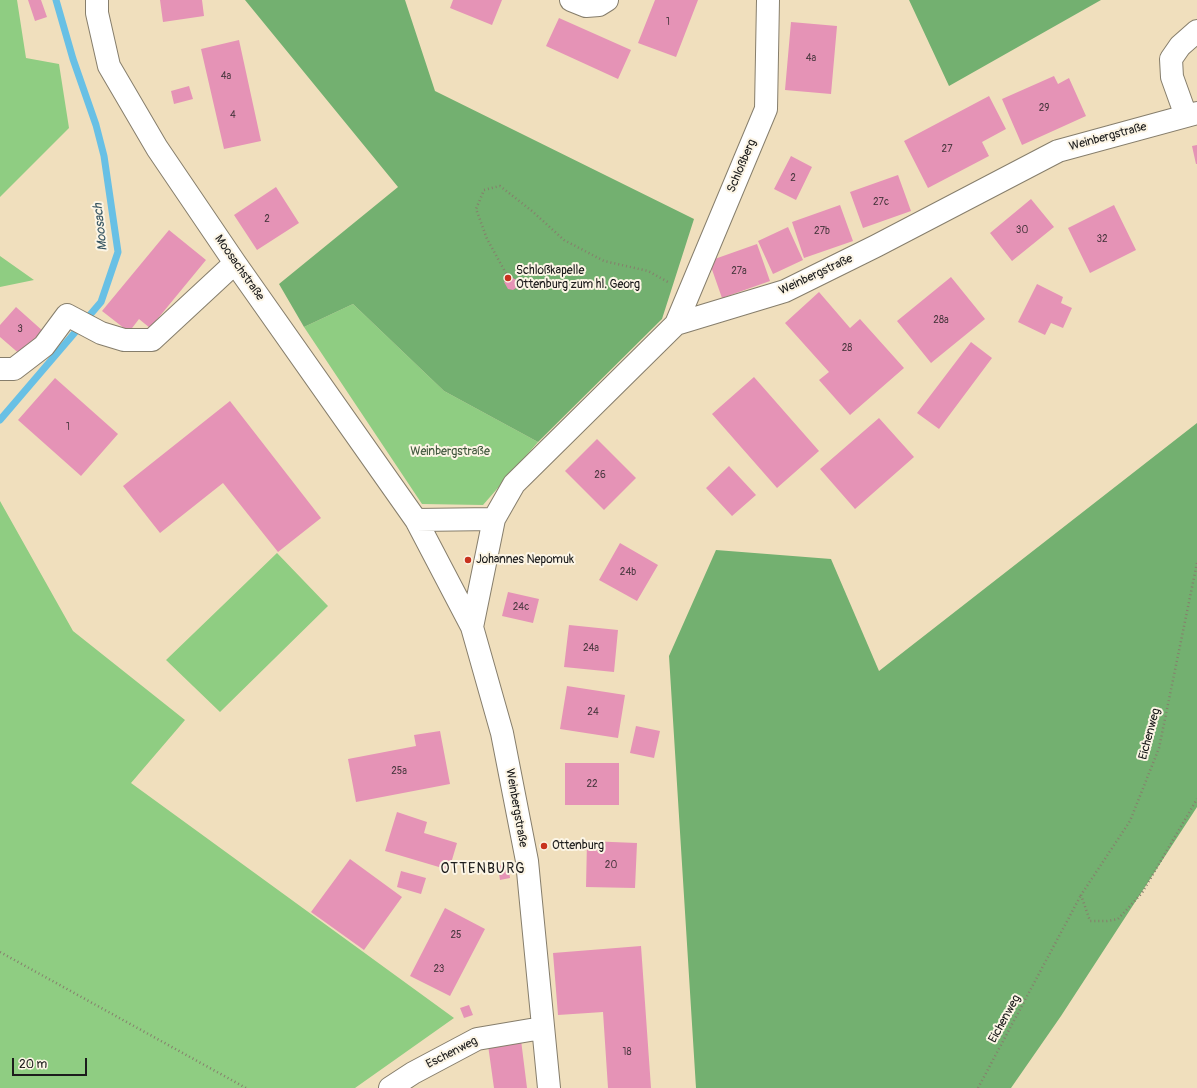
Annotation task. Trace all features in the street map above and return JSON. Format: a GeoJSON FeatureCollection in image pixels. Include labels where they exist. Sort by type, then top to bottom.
{"type":"FeatureCollection","features":[{"type":"Feature","properties":{"kind":"street","name":"Moosachstraße"},"geometry":{"type":"LineString","coordinates":[[97,0],[97,13],[109,66],[157,148],[235,263],[416,520]]}},
{"type":"Feature","properties":{"kind":"street"},"geometry":{"type":"LineString","coordinates":[[571,0],[586,6],[599,5],[607,0]]}},
{"type":"Feature","properties":{"kind":"street","name":"Schloßberg"},"geometry":{"type":"LineString","coordinates":[[676,324],[766,108],[768,0]]}},
{"type":"Feature","properties":{"kind":"street"},"geometry":{"type":"LineString","coordinates":[[1191,114],[1172,77],[1171,59],[1180,46],[1197,31]]}},
{"type":"Feature","properties":{"kind":"street","name":"Weinbergstraße"},"geometry":{"type":"LineString","coordinates":[[472,627],[494,519],[514,484],[676,324],[785,291],[1058,151],[1191,114]]}},
{"type":"Feature","properties":{"kind":"street"},"geometry":{"type":"LineString","coordinates":[[0,369],[14,369],[44,346],[67,315],[101,333],[124,340],[152,340],[235,263]]}},
{"type":"Feature","properties":{"kind":"street"},"geometry":{"type":"LineString","coordinates":[[416,520],[494,519]]}},
{"type":"Feature","properties":{"kind":"street","name":"Weinbergstraße"},"geometry":{"type":"LineString","coordinates":[[416,520],[472,627],[502,733],[527,861],[549,1088]]}},
{"type":"Feature","properties":{"kind":"street","name":"Eschenweg"},"geometry":{"type":"LineString","coordinates":[[390,1088],[413,1073],[477,1039],[542,1028]]}},
{"type":"Feature","properties":{"kind":"path"},"geometry":{"type":"LineString","coordinates":[[508,277],[487,239],[476,209],[484,190],[500,186],[532,211],[564,240],[604,261],[648,271],[671,284]]}},
{"type":"Feature","properties":{"kind":"path","name":"Eichenweg"},"geometry":{"type":"LineString","coordinates":[[978,1088],[1081,895],[1130,821],[1158,748],[1197,562]]}},
{"type":"Feature","properties":{"kind":"path"},"geometry":{"type":"LineString","coordinates":[[1081,895],[1090,921],[1107,921],[1118,919],[1142,893],[1197,799]]}},
{"type":"Feature","properties":{"kind":"path"},"geometry":{"type":"LineString","coordinates":[[0,952],[246,1088]]}},
{"type":"Feature","properties":{"kind":"green space"},"geometry":{"type":"Polygon","coordinates":[[[0,0],[17,0],[26,58],[59,64],[69,128],[0,197],[0,0]]]}},
{"type":"Feature","properties":{"kind":"green space"},"geometry":{"type":"Polygon","coordinates":[[[245,0],[405,0],[435,91],[694,219],[662,319],[538,442],[444,391],[353,304],[304,327],[279,284],[398,187],[245,0]]]}},
{"type":"Feature","properties":{"kind":"green space"},"geometry":{"type":"Polygon","coordinates":[[[909,0],[1101,0],[949,86],[909,0]]]}},
{"type":"Feature","properties":{"kind":"green space"},"geometry":{"type":"Polygon","coordinates":[[[0,256],[34,280],[0,287],[0,256]]]}},
{"type":"Feature","properties":{"kind":"green space"},"geometry":{"type":"Polygon","coordinates":[[[353,304],[444,391],[538,442],[483,505],[422,504],[304,327],[353,304]]]}},
{"type":"Feature","properties":{"kind":"green space"},"geometry":{"type":"Polygon","coordinates":[[[1197,423],[1197,807],[1061,1016],[1011,1088],[696,1088],[669,656],[716,550],[831,559],[879,671],[1197,423]]]}},
{"type":"Feature","properties":{"kind":"green space"},"geometry":{"type":"Polygon","coordinates":[[[0,501],[73,631],[185,720],[131,783],[454,1018],[355,1088],[0,1088],[0,501]]]}},
{"type":"Feature","properties":{"kind":"green space"},"geometry":{"type":"Polygon","coordinates":[[[277,553],[328,606],[220,712],[166,660],[277,553]]]}},
{"type":"Feature","properties":{"kind":"building"},"geometry":{"type":"Polygon","coordinates":[[[28,0],[41,0],[47,17],[35,21],[28,0]]]}},
{"type":"Feature","properties":{"kind":"building"},"geometry":{"type":"Polygon","coordinates":[[[160,0],[202,0],[204,16],[163,22],[160,0]]]}},
{"type":"Feature","properties":{"kind":"building"},"geometry":{"type":"Polygon","coordinates":[[[453,0],[502,0],[492,25],[450,8],[453,0]]]}},
{"type":"Feature","properties":{"kind":"building"},"geometry":{"type":"Polygon","coordinates":[[[655,0],[698,0],[676,57],[638,43],[655,0]]]}},
{"type":"Feature","properties":{"kind":"building"},"geometry":{"type":"Polygon","coordinates":[[[559,18],[631,50],[618,79],[546,46],[559,18]]]}},
{"type":"Feature","properties":{"kind":"building"},"geometry":{"type":"Polygon","coordinates":[[[791,22],[837,26],[831,94],[785,90],[791,22]]]}},
{"type":"Feature","properties":{"kind":"building"},"geometry":{"type":"Polygon","coordinates":[[[239,40],[261,141],[224,149],[201,49],[239,40]]]}},
{"type":"Feature","properties":{"kind":"building"},"geometry":{"type":"Polygon","coordinates":[[[1054,76],[1058,84],[1069,78],[1086,116],[1022,145],[1002,99],[1054,76]]]}},
{"type":"Feature","properties":{"kind":"building"},"geometry":{"type":"Polygon","coordinates":[[[189,86],[193,99],[174,104],[171,91],[189,86]]]}},
{"type":"Feature","properties":{"kind":"building"},"geometry":{"type":"Polygon","coordinates":[[[989,96],[1006,129],[982,142],[989,156],[928,188],[904,141],[989,96]]]}},
{"type":"Feature","properties":{"kind":"building"},"geometry":{"type":"Polygon","coordinates":[[[1197,145],[1197,164],[1196,164],[1192,146],[1197,145]]]}},
{"type":"Feature","properties":{"kind":"building"},"geometry":{"type":"Polygon","coordinates":[[[791,156],[812,167],[796,200],[774,189],[791,156]]]}},
{"type":"Feature","properties":{"kind":"building"},"geometry":{"type":"Polygon","coordinates":[[[898,175],[911,211],[863,228],[850,192],[898,175]]]}},
{"type":"Feature","properties":{"kind":"building"},"geometry":{"type":"Polygon","coordinates":[[[276,187],[299,223],[257,250],[234,215],[276,187]]]}},
{"type":"Feature","properties":{"kind":"building"},"geometry":{"type":"Polygon","coordinates":[[[1031,199],[1054,227],[1012,261],[990,233],[1031,199]]]}},
{"type":"Feature","properties":{"kind":"building"},"geometry":{"type":"Polygon","coordinates":[[[840,205],[853,241],[804,258],[792,222],[840,205]]]}},
{"type":"Feature","properties":{"kind":"building"},"geometry":{"type":"Polygon","coordinates":[[[1114,205],[1136,250],[1090,273],[1068,228],[1114,205]]]}},
{"type":"Feature","properties":{"kind":"building"},"geometry":{"type":"Polygon","coordinates":[[[788,227],[803,260],[773,274],[758,241],[788,227]]]}},
{"type":"Feature","properties":{"kind":"building"},"geometry":{"type":"Polygon","coordinates":[[[169,230],[206,260],[150,328],[139,319],[129,332],[102,311],[169,230]]]}},
{"type":"Feature","properties":{"kind":"building"},"geometry":{"type":"Polygon","coordinates":[[[757,244],[770,281],[722,298],[709,261],[757,244]]]}},
{"type":"Feature","properties":{"kind":"building"},"geometry":{"type":"Polygon","coordinates":[[[511,277],[518,281],[519,286],[513,290],[508,289],[504,282],[511,277]]]}},
{"type":"Feature","properties":{"kind":"building"},"geometry":{"type":"Polygon","coordinates":[[[951,277],[985,319],[931,363],[897,321],[951,277]]]}},
{"type":"Feature","properties":{"kind":"building"},"geometry":{"type":"Polygon","coordinates":[[[1037,284],[1063,297],[1061,303],[1072,308],[1063,328],[1051,323],[1045,335],[1018,322],[1037,284]]]}},
{"type":"Feature","properties":{"kind":"building"},"geometry":{"type":"Polygon","coordinates":[[[819,292],[850,328],[860,319],[904,368],[850,415],[819,380],[829,372],[785,323],[819,292]]]}},
{"type":"Feature","properties":{"kind":"building"},"geometry":{"type":"Polygon","coordinates":[[[16,307],[44,332],[22,356],[0,337],[0,325],[16,307]]]}},
{"type":"Feature","properties":{"kind":"building"},"geometry":{"type":"Polygon","coordinates":[[[971,342],[992,358],[939,429],[917,413],[971,342]]]}},
{"type":"Feature","properties":{"kind":"building"},"geometry":{"type":"Polygon","coordinates":[[[754,377],[819,451],[777,488],[712,414],[754,377]]]}},
{"type":"Feature","properties":{"kind":"building"},"geometry":{"type":"Polygon","coordinates":[[[55,378],[118,434],[81,476],[18,420],[55,378]]]}},
{"type":"Feature","properties":{"kind":"building"},"geometry":{"type":"Polygon","coordinates":[[[230,401],[321,518],[278,552],[223,483],[160,533],[123,486],[230,401]]]}},
{"type":"Feature","properties":{"kind":"building"},"geometry":{"type":"Polygon","coordinates":[[[879,418],[914,457],[855,509],[820,469],[879,418]]]}},
{"type":"Feature","properties":{"kind":"building"},"geometry":{"type":"Polygon","coordinates":[[[597,439],[636,478],[604,510],[565,471],[597,439]]]}},
{"type":"Feature","properties":{"kind":"building"},"geometry":{"type":"Polygon","coordinates":[[[729,466],[756,495],[732,516],[706,488],[729,466]]]}},
{"type":"Feature","properties":{"kind":"building"},"geometry":{"type":"Polygon","coordinates":[[[620,543],[658,565],[637,601],[599,580],[620,543]]]}},
{"type":"Feature","properties":{"kind":"building"},"geometry":{"type":"Polygon","coordinates":[[[508,592],[539,599],[533,623],[502,616],[508,592]]]}},
{"type":"Feature","properties":{"kind":"building"},"geometry":{"type":"Polygon","coordinates":[[[569,625],[618,630],[614,672],[564,667],[569,625]]]}},
{"type":"Feature","properties":{"kind":"building"},"geometry":{"type":"Polygon","coordinates":[[[567,686],[625,695],[618,738],[560,729],[567,686]]]}},
{"type":"Feature","properties":{"kind":"building"},"geometry":{"type":"Polygon","coordinates":[[[636,726],[660,731],[654,758],[630,753],[636,726]]]}},
{"type":"Feature","properties":{"kind":"building"},"geometry":{"type":"Polygon","coordinates":[[[440,731],[450,784],[356,802],[348,759],[416,746],[414,735],[440,731]]]}},
{"type":"Feature","properties":{"kind":"building"},"geometry":{"type":"Polygon","coordinates":[[[565,763],[619,763],[619,805],[565,805],[565,763]]]}},
{"type":"Feature","properties":{"kind":"building"},"geometry":{"type":"Polygon","coordinates":[[[397,812],[427,822],[424,833],[457,843],[449,870],[385,851],[397,812]]]}},
{"type":"Feature","properties":{"kind":"building"},"geometry":{"type":"Polygon","coordinates":[[[587,841],[637,843],[635,888],[586,887],[587,841]]]}},
{"type":"Feature","properties":{"kind":"building"},"geometry":{"type":"Polygon","coordinates":[[[350,859],[402,897],[364,950],[311,912],[350,859]]]}},
{"type":"Feature","properties":{"kind":"building"},"geometry":{"type":"Polygon","coordinates":[[[508,864],[510,878],[500,880],[498,866],[508,864]]]}},
{"type":"Feature","properties":{"kind":"building"},"geometry":{"type":"Polygon","coordinates":[[[401,871],[426,878],[421,894],[397,887],[401,871]]]}},
{"type":"Feature","properties":{"kind":"building"},"geometry":{"type":"Polygon","coordinates":[[[445,908],[485,929],[450,996],[410,976],[445,908]]]}},
{"type":"Feature","properties":{"kind":"building"},"geometry":{"type":"Polygon","coordinates":[[[641,946],[651,1088],[608,1088],[603,1012],[558,1015],[553,953],[641,946]]]}},
{"type":"Feature","properties":{"kind":"building"},"geometry":{"type":"Polygon","coordinates":[[[469,1005],[473,1015],[464,1018],[460,1008],[469,1005]]]}},
{"type":"Feature","properties":{"kind":"building"},"geometry":{"type":"Polygon","coordinates":[[[521,1040],[527,1088],[494,1088],[488,1045],[521,1040]]]}},
{"type":"Feature","properties":{"kind":"waterway","name":"Moosach"},"geometry":{"type":"LineString","coordinates":[[0,420],[101,302],[118,252],[104,156],[96,125],[73,59],[56,0]]}},
{"type":"Feature","properties":{"kind":"place","name":"Schloßkapelle Ottenburg zum hl. Georg"},"geometry":{"type":"Point","coordinates":[508,278]}},
{"type":"Feature","properties":{"kind":"place","name":"Johannes Nepomuk"},"geometry":{"type":"Point","coordinates":[468,560]}},
{"type":"Feature","properties":{"kind":"place","name":"Ottenburg"},"geometry":{"type":"Point","coordinates":[544,846]}},
{"type":"Feature","properties":{"kind":"district","name":"OTTENBURG"},"geometry":{"type":"Point","coordinates":[483,869]}}]}
